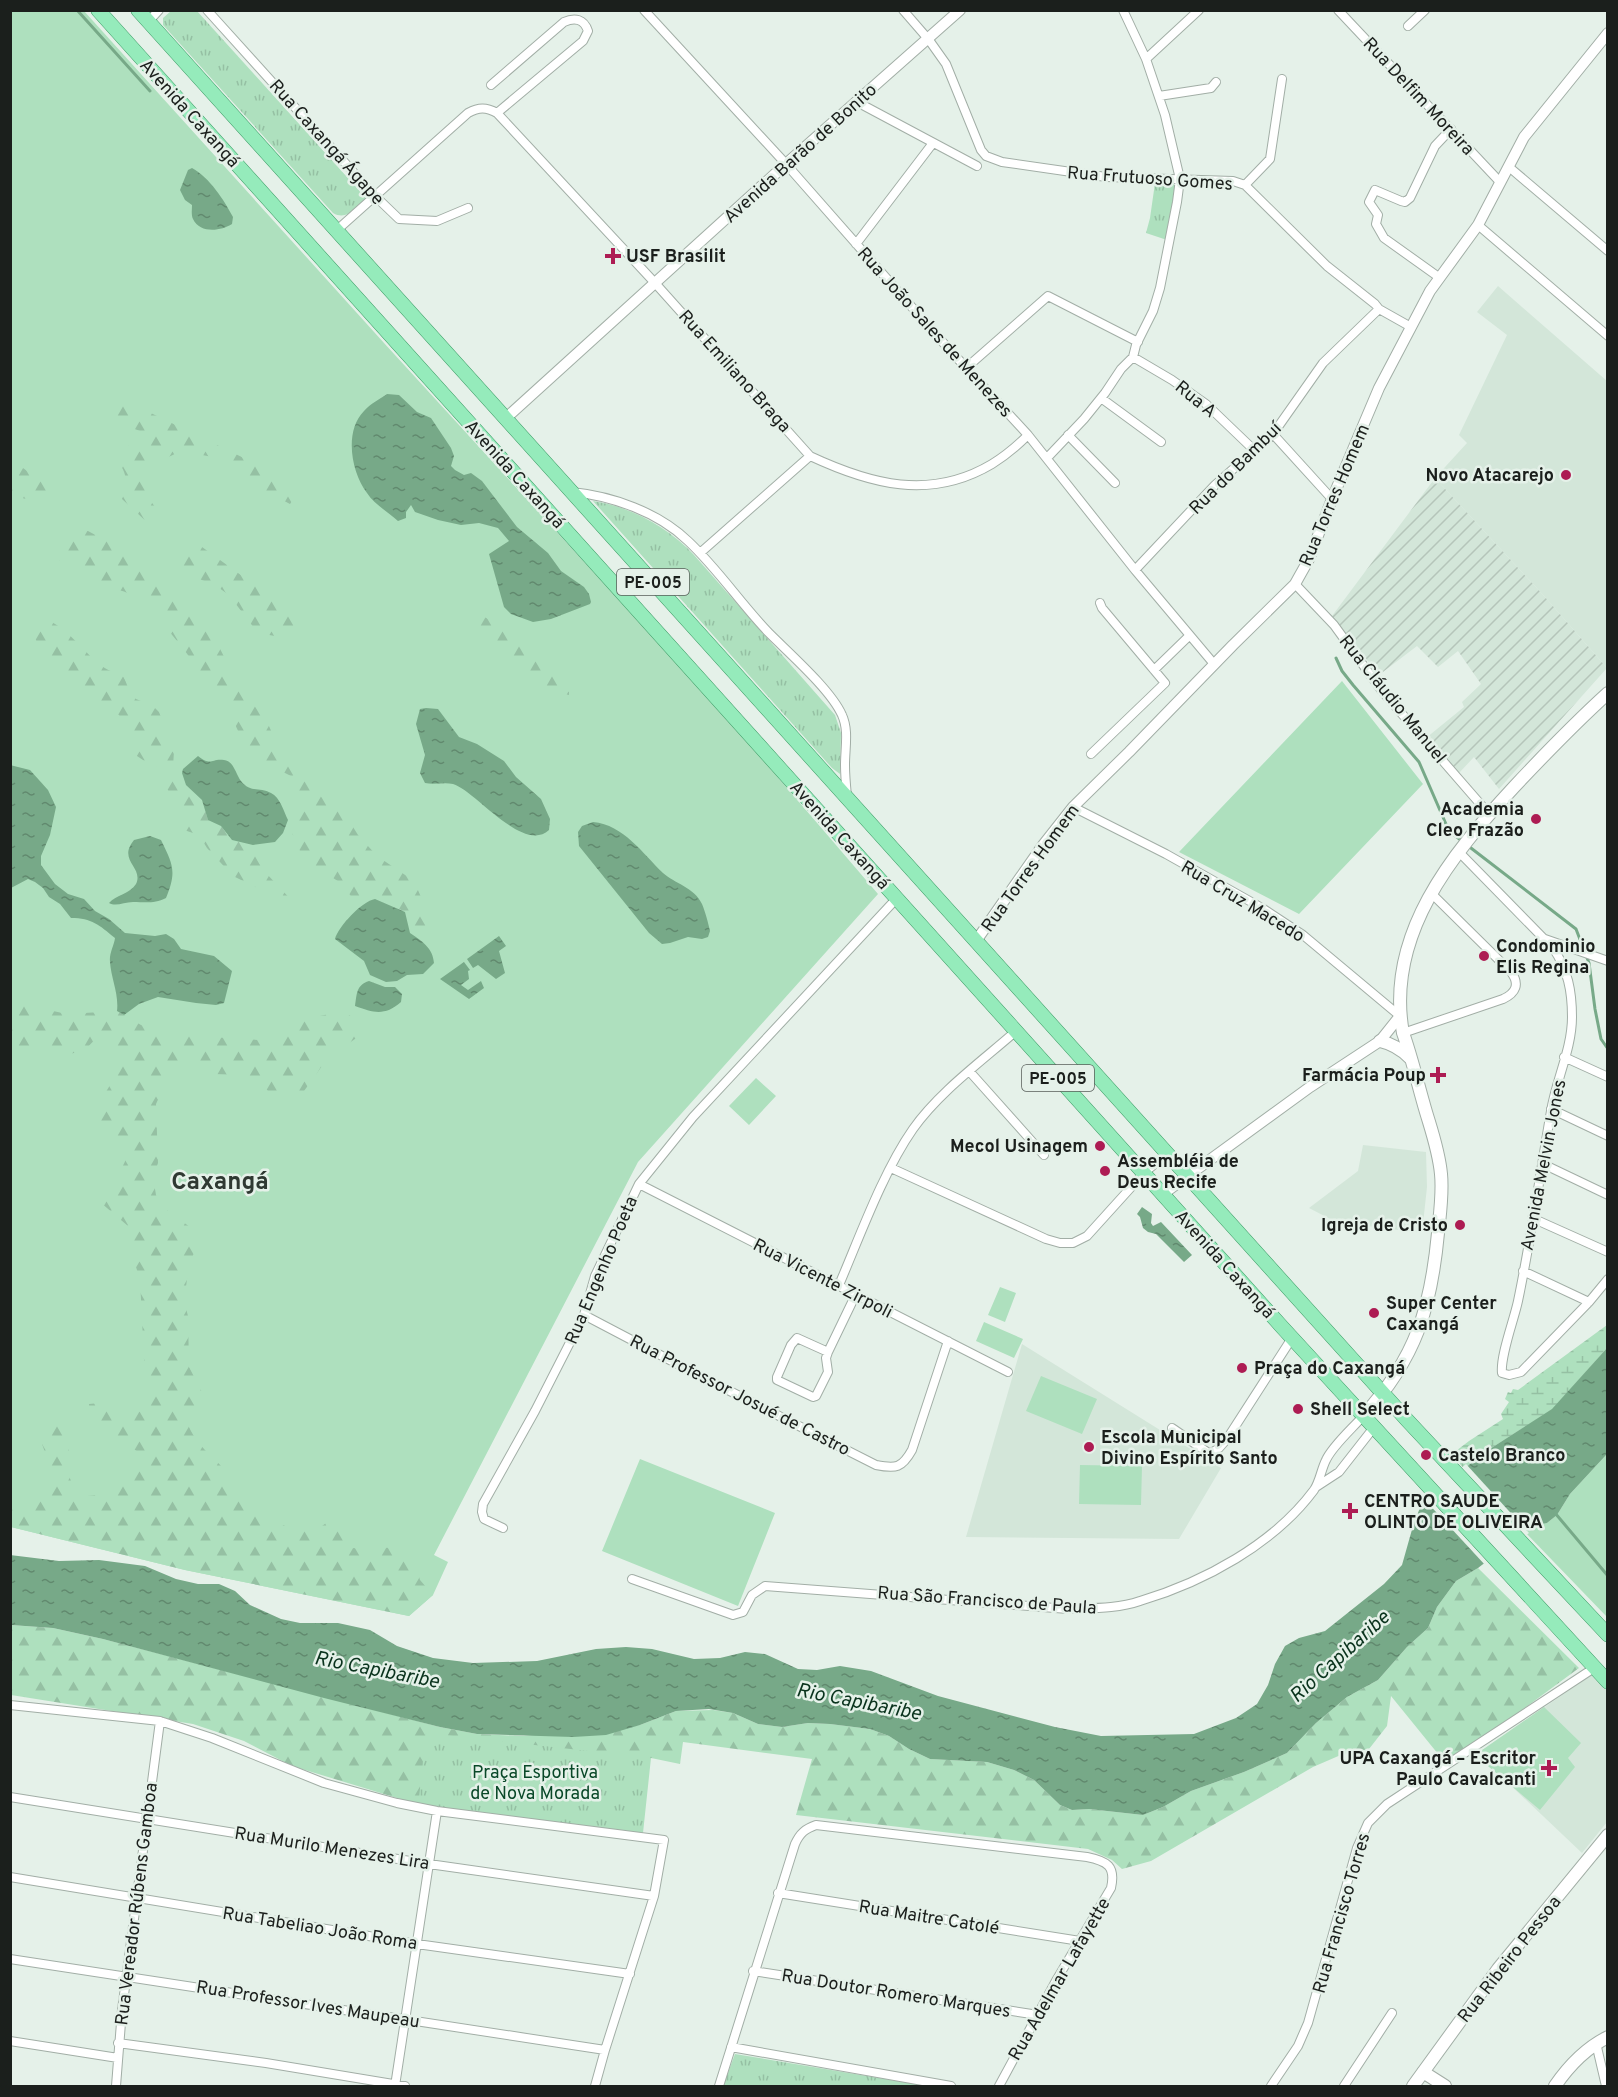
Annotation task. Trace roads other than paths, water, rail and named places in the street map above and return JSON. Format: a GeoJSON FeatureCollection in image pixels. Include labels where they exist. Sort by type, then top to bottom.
{"type":"FeatureCollection","features":[{"type":"Feature","properties":{"kind":"main road","name":"Avenida Caxangá"},"geometry":{"type":"LineString","coordinates":[[98,10],[1292,1338],[1590,1663]]}},
{"type":"Feature","properties":{"kind":"main road","name":"Avenida Caxangá"},"geometry":{"type":"LineString","coordinates":[[138,10],[1407,1420],[1608,1635]]}},
{"type":"Feature","properties":{"kind":"main road"},"geometry":{"type":"LineString","coordinates":[[1364,1415],[1383,1393],[1410,1353],[1418,1334],[1432,1283],[1442,1197],[1436,1142],[1402,1033],[1400,1016],[1402,977],[1407,947],[1431,893],[1469,837],[1541,759],[1608,693]]}},
{"type":"Feature","properties":{"kind":"main road"},"geometry":{"type":"LineString","coordinates":[[1380,1041],[1403,1050],[1411,1059]]}},
{"type":"Feature","properties":{"kind":"main road","name":"PE-005"},"geometry":{"type":"LineString","coordinates":[[1590,1663],[1608,1682]]}},
{"type":"Feature","properties":{"kind":"main road","name":"Rua Ribeiro Pessoa"},"geometry":{"type":"LineString","coordinates":[[1413,2086],[1498,1969],[1608,1835]]}},
{"type":"Feature","properties":{"kind":"main road"},"geometry":{"type":"LineString","coordinates":[[1555,2086],[1574,2063],[1602,2040]]}},
{"type":"Feature","properties":{"kind":"main road"},"geometry":{"type":"LineString","coordinates":[[1423,2072],[1445,2086]]}},
{"type":"Feature","properties":{"kind":"street"},"geometry":{"type":"LineString","coordinates":[[148,22],[159,10]]}},
{"type":"Feature","properties":{"kind":"street","name":"Rua Caxangá Ágape"},"geometry":{"type":"LineString","coordinates":[[207,10],[374,195],[399,219],[437,221],[468,208]]}},
{"type":"Feature","properties":{"kind":"street","name":"Rua João Sales de Menezes"},"geometry":{"type":"LineString","coordinates":[[644,10],[786,164],[1028,435],[1135,570],[1214,664]]}},
{"type":"Feature","properties":{"kind":"street"},"geometry":{"type":"LineString","coordinates":[[903,10],[929,40]]}},
{"type":"Feature","properties":{"kind":"street","name":"Avenida Barão de Bonito"},"geometry":{"type":"LineString","coordinates":[[506,418],[960,10]]}},
{"type":"Feature","properties":{"kind":"street"},"geometry":{"type":"LineString","coordinates":[[1047,458],[1101,398],[1121,369],[1133,357],[1153,311],[1160,288],[1180,179],[1159,96],[1146,58],[1123,10]]}},
{"type":"Feature","properties":{"kind":"street"},"geometry":{"type":"LineString","coordinates":[[1146,58],[1199,10]]}},
{"type":"Feature","properties":{"kind":"street","name":"Rua Delfim Moreira"},"geometry":{"type":"LineString","coordinates":[[1338,10],[1500,182]]}},
{"type":"Feature","properties":{"kind":"street"},"geometry":{"type":"LineString","coordinates":[[1408,26],[1425,10]]}},
{"type":"Feature","properties":{"kind":"street"},"geometry":{"type":"LineString","coordinates":[[337,230],[468,113],[483,108],[497,114],[583,41],[588,31],[586,25],[578,19],[564,22],[491,85]]}},
{"type":"Feature","properties":{"kind":"street","name":"Rua Torres Homem"},"geometry":{"type":"LineString","coordinates":[[976,941],[1043,845],[1073,807],[1295,584],[1309,560],[1379,388],[1430,291],[1478,225],[1524,137],[1608,33]]}},
{"type":"Feature","properties":{"kind":"street","name":"Rua Frutuoso Gomes"},"geometry":{"type":"LineString","coordinates":[[929,40],[950,72],[983,153],[991,159],[1053,171],[1106,177],[1233,181],[1245,185],[1327,266],[1376,304],[1379,309],[1411,327]]}},
{"type":"Feature","properties":{"kind":"street"},"geometry":{"type":"LineString","coordinates":[[1245,185],[1270,159],[1282,80]]}},
{"type":"Feature","properties":{"kind":"street"},"geometry":{"type":"LineString","coordinates":[[1159,96],[1211,88],[1216,82]]}},
{"type":"Feature","properties":{"kind":"street"},"geometry":{"type":"LineString","coordinates":[[857,102],[977,166]]}},
{"type":"Feature","properties":{"kind":"street","name":"Rua Emiliano Braga"},"geometry":{"type":"LineString","coordinates":[[497,114],[656,283],[810,456],[843,472],[874,481],[908,486],[941,483],[973,474],[991,465],[1028,435]]}},
{"type":"Feature","properties":{"kind":"street"},"geometry":{"type":"LineString","coordinates":[[1440,278],[1382,235],[1376,224],[1378,215],[1369,202],[1375,190],[1405,202],[1410,198],[1435,146],[1450,129]]}},
{"type":"Feature","properties":{"kind":"street"},"geometry":{"type":"LineString","coordinates":[[856,244],[933,143]]}},
{"type":"Feature","properties":{"kind":"street"},"geometry":{"type":"LineString","coordinates":[[1509,166],[1608,251]]}},
{"type":"Feature","properties":{"kind":"street"},"geometry":{"type":"LineString","coordinates":[[1478,225],[1608,336]]}},
{"type":"Feature","properties":{"kind":"street"},"geometry":{"type":"LineString","coordinates":[[966,368],[1048,296],[1138,342]]}},
{"type":"Feature","properties":{"kind":"street","name":"Rua do Bambuí"},"geometry":{"type":"LineString","coordinates":[[1135,570],[1215,485],[1273,434],[1323,363],[1379,309]]}},
{"type":"Feature","properties":{"kind":"street","name":"Rua A"},"geometry":{"type":"LineString","coordinates":[[1133,357],[1206,404],[1254,450]]}},
{"type":"Feature","properties":{"kind":"street"},"geometry":{"type":"LineString","coordinates":[[1101,398],[1161,442]]}},
{"type":"Feature","properties":{"kind":"street"},"geometry":{"type":"LineString","coordinates":[[1273,434],[1332,499]]}},
{"type":"Feature","properties":{"kind":"street"},"geometry":{"type":"LineString","coordinates":[[1068,435],[1115,483]]}},
{"type":"Feature","properties":{"kind":"street"},"geometry":{"type":"LineString","coordinates":[[700,553],[810,456]]}},
{"type":"Feature","properties":{"kind":"street","name":"Avenida Caxangá"},"geometry":{"type":"LineString","coordinates":[[572,492],[593,494],[646,513],[687,539],[763,627],[832,698],[843,716],[846,733],[847,797]]}},
{"type":"Feature","properties":{"kind":"street","name":"Rua Cláudio Manuel"},"geometry":{"type":"LineString","coordinates":[[1295,584],[1334,625],[1382,692],[1489,814]]}},
{"type":"Feature","properties":{"kind":"street"},"geometry":{"type":"LineString","coordinates":[[1091,754],[1165,683],[1101,608],[1100,603]]}},
{"type":"Feature","properties":{"kind":"street"},"geometry":{"type":"LineString","coordinates":[[1154,670],[1189,636]]}},
{"type":"Feature","properties":{"kind":"street","name":"Rua Cruz Macedo"},"geometry":{"type":"LineString","coordinates":[[1073,807],[1166,854],[1262,908],[1303,935],[1400,1016]]}},
{"type":"Feature","properties":{"kind":"street","name":"Avenida Melvin Jones"},"geometry":{"type":"LineString","coordinates":[[1459,850],[1545,939],[1561,959],[1568,977],[1572,1021],[1551,1109],[1519,1300],[1501,1369],[1503,1373],[1521,1372],[1589,1302],[1608,1279]]}},
{"type":"Feature","properties":{"kind":"street"},"geometry":{"type":"LineString","coordinates":[[1402,1033],[1503,999],[1511,995],[1516,984],[1511,972],[1431,893]]}},
{"type":"Feature","properties":{"kind":"street","name":"Rua Engenho Poeta"},"geometry":{"type":"LineString","coordinates":[[504,1528],[484,1519],[483,1504],[536,1411],[584,1315],[595,1276],[639,1184],[693,1117],[897,898]]}},
{"type":"Feature","properties":{"kind":"street"},"geometry":{"type":"LineString","coordinates":[[1545,939],[1608,961]]}},
{"type":"Feature","properties":{"kind":"street"},"geometry":{"type":"LineString","coordinates":[[1163,1194],[1300,1094],[1380,1041],[1400,1016]]}},
{"type":"Feature","properties":{"kind":"street"},"geometry":{"type":"LineString","coordinates":[[838,1285],[891,1168],[913,1129],[931,1108],[1016,1031]]}},
{"type":"Feature","properties":{"kind":"street"},"geometry":{"type":"LineString","coordinates":[[1564,1057],[1608,1077]]}},
{"type":"Feature","properties":{"kind":"street"},"geometry":{"type":"LineString","coordinates":[[970,1072],[1044,1155]]}},
{"type":"Feature","properties":{"kind":"street"},"geometry":{"type":"LineString","coordinates":[[1551,1109],[1608,1136]]}},
{"type":"Feature","properties":{"kind":"street"},"geometry":{"type":"LineString","coordinates":[[891,1168],[1046,1239],[1073,1243],[1087,1236],[1144,1173],[1168,1153]]}},
{"type":"Feature","properties":{"kind":"street"},"geometry":{"type":"LineString","coordinates":[[1543,1164],[1608,1195]]}},
{"type":"Feature","properties":{"kind":"street","name":"Rua Vicente Zirpoli"},"geometry":{"type":"LineString","coordinates":[[639,1184],[1008,1372]]}},
{"type":"Feature","properties":{"kind":"street"},"geometry":{"type":"LineString","coordinates":[[1532,1218],[1608,1252]]}},
{"type":"Feature","properties":{"kind":"street"},"geometry":{"type":"LineString","coordinates":[[1523,1271],[1589,1302]]}},
{"type":"Feature","properties":{"kind":"street"},"geometry":{"type":"LineString","coordinates":[[828,1352],[797,1338],[788,1350],[777,1380],[813,1397],[816,1396],[828,1372],[826,1358],[828,1352],[856,1294]]}},
{"type":"Feature","properties":{"kind":"street","name":"Rua Professor Josué de Castro"},"geometry":{"type":"LineString","coordinates":[[584,1315],[876,1465],[889,1467],[899,1466],[912,1450],[948,1341]]}},
{"type":"Feature","properties":{"kind":"street"},"geometry":{"type":"LineString","coordinates":[[1172,1428],[1210,1454],[1219,1448],[1292,1338]]}},
{"type":"Feature","properties":{"kind":"street","name":"Rua São Francisco de Paula"},"geometry":{"type":"LineString","coordinates":[[1316,1487],[1327,1458],[1364,1415]]}},
{"type":"Feature","properties":{"kind":"street","name":"Rua São Francisco de Paula"},"geometry":{"type":"LineString","coordinates":[[632,1579],[733,1615],[743,1612],[752,1594],[765,1586],[1068,1609],[1106,1608],[1139,1602],[1210,1572],[1252,1548],[1293,1515],[1316,1487],[1339,1472],[1380,1432]]}},
{"type":"Feature","properties":{"kind":"street","name":"Rua Francisco Torres"},"geometry":{"type":"LineString","coordinates":[[1271,2086],[1298,2046],[1308,2023],[1357,1848],[1368,1822],[1387,1804],[1590,1663]]}},
{"type":"Feature","properties":{"kind":"street"},"geometry":{"type":"LineString","coordinates":[[10,1705],[160,1722],[212,1738],[324,1783],[388,1801],[437,1811],[664,1840],[654,1896],[595,2086]]}},
{"type":"Feature","properties":{"kind":"street","name":"Rua Vereador Rúbens Gamboa"},"geometry":{"type":"LineString","coordinates":[[116,2086],[118,2043],[160,1722]]}},
{"type":"Feature","properties":{"kind":"street","name":"Rua Murilo Menezes Lira"},"geometry":{"type":"LineString","coordinates":[[10,1797],[654,1896]]}},
{"type":"Feature","properties":{"kind":"street"},"geometry":{"type":"LineString","coordinates":[[118,2043],[266,2063],[398,2086],[437,1811]]}},
{"type":"Feature","properties":{"kind":"street","name":"Rua Adelmar Lafayette"},"geometry":{"type":"LineString","coordinates":[[778,1893],[799,1835],[807,1828],[816,1825],[1086,1857],[1099,1859],[1107,1864],[1112,1870],[1111,1888],[999,2086]]}},
{"type":"Feature","properties":{"kind":"street","name":"Rua Tabeliao João Roma"},"geometry":{"type":"LineString","coordinates":[[10,1877],[417,1944],[630,1974]]}},
{"type":"Feature","properties":{"kind":"street"},"geometry":{"type":"LineString","coordinates":[[719,2086],[778,1893]]}},
{"type":"Feature","properties":{"kind":"street","name":"Rua Maitre Catolé"},"geometry":{"type":"LineString","coordinates":[[778,1893],[1080,1941]]}},
{"type":"Feature","properties":{"kind":"street","name":"Rua Professor Ives Maupeau"},"geometry":{"type":"LineString","coordinates":[[10,1959],[605,2050]]}},
{"type":"Feature","properties":{"kind":"street","name":"Rua Doutor Romero Marques"},"geometry":{"type":"LineString","coordinates":[[753,1971],[1038,2015]]}},
{"type":"Feature","properties":{"kind":"street"},"geometry":{"type":"LineString","coordinates":[[1344,2086],[1392,2013]]}},
{"type":"Feature","properties":{"kind":"street"},"geometry":{"type":"LineString","coordinates":[[1602,2040],[1606,2086]]}},
{"type":"Feature","properties":{"kind":"street"},"geometry":{"type":"LineString","coordinates":[[10,2041],[118,2058]]}},
{"type":"Feature","properties":{"kind":"street"},"geometry":{"type":"LineString","coordinates":[[731,2047],[951,2086]]}},
{"type":"Feature","properties":{"kind":"water"},"geometry":{"type":"Polygon","coordinates":[[[192,168],[211,183],[221,197],[233,217],[232,224],[211,230],[196,224],[192,217],[192,205],[185,200],[180,190],[188,170],[192,168]]]}},
{"type":"Feature","properties":{"kind":"water"},"geometry":{"type":"Polygon","coordinates":[[[387,394],[399,395],[417,412],[431,418],[451,448],[454,456],[451,466],[464,475],[471,473],[482,481],[517,527],[548,553],[561,571],[584,587],[589,594],[590,604],[551,619],[533,622],[511,614],[504,607],[489,554],[509,541],[498,528],[479,523],[461,525],[438,520],[415,512],[411,505],[406,512],[406,518],[398,521],[373,501],[357,474],[352,440],[358,419],[364,411],[387,394]]]}},
{"type":"Feature","properties":{"kind":"water"},"geometry":{"type":"Polygon","coordinates":[[[420,709],[438,709],[459,737],[477,744],[504,761],[516,777],[541,799],[550,819],[549,830],[538,835],[526,834],[500,819],[463,789],[453,784],[425,783],[420,773],[425,755],[416,724],[420,709]]]}},
{"type":"Feature","properties":{"kind":"water"},"geometry":{"type":"Polygon","coordinates":[[[198,756],[209,762],[227,761],[244,785],[267,791],[277,798],[288,820],[283,833],[275,842],[253,845],[232,840],[221,826],[208,820],[202,800],[186,785],[182,773],[183,769],[198,756]]]}},
{"type":"Feature","properties":{"kind":"water"},"geometry":{"type":"Polygon","coordinates":[[[10,765],[30,770],[48,790],[56,807],[50,835],[41,856],[41,865],[55,884],[68,894],[84,899],[95,911],[109,919],[125,933],[155,936],[166,934],[174,939],[181,949],[214,956],[232,971],[224,1003],[216,1005],[158,997],[139,1004],[124,1015],[117,1011],[110,959],[115,938],[95,923],[71,918],[60,904],[49,897],[35,882],[28,879],[11,888],[10,765]]]}},
{"type":"Feature","properties":{"kind":"water"},"geometry":{"type":"Polygon","coordinates":[[[593,822],[614,828],[623,834],[663,873],[699,898],[710,931],[708,937],[702,939],[688,937],[662,944],[649,933],[579,846],[578,832],[582,826],[593,822]]]}},
{"type":"Feature","properties":{"kind":"water"},"geometry":{"type":"Polygon","coordinates":[[[150,836],[161,840],[171,862],[172,881],[166,898],[150,902],[114,905],[109,903],[136,884],[137,873],[128,853],[134,840],[150,836]]]}},
{"type":"Feature","properties":{"kind":"water"},"geometry":{"type":"Polygon","coordinates":[[[375,899],[405,912],[410,933],[429,949],[434,963],[423,974],[407,975],[397,981],[386,982],[370,975],[364,961],[335,939],[351,915],[364,904],[375,899]]]}},
{"type":"Feature","properties":{"kind":"water"},"geometry":{"type":"Polygon","coordinates":[[[499,936],[506,946],[499,951],[505,973],[496,979],[478,965],[473,968],[467,959],[499,936]]]}},
{"type":"Feature","properties":{"kind":"water"},"geometry":{"type":"Polygon","coordinates":[[[464,962],[470,970],[468,971],[469,979],[461,985],[468,990],[481,981],[484,988],[469,999],[440,979],[464,962]]]}},
{"type":"Feature","properties":{"kind":"water"},"geometry":{"type":"Polygon","coordinates":[[[369,981],[385,987],[395,987],[402,994],[401,1002],[390,1010],[379,1012],[355,1006],[359,988],[369,981]]]}},
{"type":"Feature","properties":{"kind":"water"},"geometry":{"type":"Polygon","coordinates":[[[1142,1207],[1152,1214],[1153,1226],[1161,1222],[1192,1255],[1184,1262],[1156,1234],[1143,1228],[1137,1214],[1142,1207]]]}},
{"type":"Feature","properties":{"kind":"water","name":"Rio Capibaribe"},"geometry":{"type":"Polygon","coordinates":[[[1607,1348],[1607,1454],[1570,1494],[1557,1515],[1547,1523],[1533,1526],[1478,1568],[1456,1581],[1437,1607],[1428,1628],[1407,1647],[1378,1680],[1347,1697],[1316,1723],[1287,1753],[1244,1772],[1191,1791],[1143,1815],[1089,1809],[1072,1810],[1060,1805],[1034,1780],[1014,1770],[987,1762],[930,1759],[889,1736],[870,1729],[808,1723],[782,1727],[758,1724],[733,1713],[709,1709],[676,1711],[606,1735],[573,1737],[477,1734],[324,1698],[103,1639],[53,1628],[11,1625],[10,1555],[59,1561],[99,1560],[145,1566],[176,1579],[198,1584],[219,1584],[235,1591],[250,1605],[281,1619],[300,1623],[338,1623],[370,1630],[397,1646],[433,1658],[473,1663],[537,1661],[596,1649],[626,1647],[652,1649],[694,1659],[720,1658],[745,1652],[765,1654],[798,1669],[817,1670],[840,1666],[871,1671],[938,1696],[1055,1727],[1101,1736],[1194,1734],[1236,1718],[1257,1704],[1285,1646],[1299,1638],[1325,1631],[1384,1584],[1402,1565],[1421,1505],[1482,1454],[1552,1409],[1607,1348]]]}},
{"type":"Feature","properties":{"kind":"waterway"},"geometry":{"type":"LineString","coordinates":[[77,10],[150,91]]}},
{"type":"Feature","properties":{"kind":"waterway"},"geometry":{"type":"LineString","coordinates":[[1336,658],[1342,671],[1353,685],[1419,762],[1449,831],[1462,841]]}},
{"type":"Feature","properties":{"kind":"waterway"},"geometry":{"type":"LineString","coordinates":[[1467,845],[1576,929],[1589,963],[1601,1039],[1608,1049]]}},
{"type":"Feature","properties":{"kind":"waterway"},"geometry":{"type":"LineString","coordinates":[[1555,1513],[1608,1576]]}},
{"type":"Feature","properties":{"kind":"place","name":"USF Brasilit"},"geometry":{"type":"Point","coordinates":[613,256]}},
{"type":"Feature","properties":{"kind":"place","name":"Novo Atacarejo"},"geometry":{"type":"Point","coordinates":[1566,475]}},
{"type":"Feature","properties":{"kind":"place","name":"Academia Cleo Frazão"},"geometry":{"type":"Point","coordinates":[1536,819]}},
{"type":"Feature","properties":{"kind":"place","name":"Condominio Elis Regina"},"geometry":{"type":"Point","coordinates":[1484,956]}},
{"type":"Feature","properties":{"kind":"place","name":"Farmácia Poup"},"geometry":{"type":"Point","coordinates":[1438,1075]}},
{"type":"Feature","properties":{"kind":"place","name":"Mecol Usinagem"},"geometry":{"type":"Point","coordinates":[1100,1146]}},
{"type":"Feature","properties":{"kind":"place","name":"Assembléia de Deus Recife"},"geometry":{"type":"Point","coordinates":[1105,1171]}},
{"type":"Feature","properties":{"kind":"place","name":"Igreja de Cristo"},"geometry":{"type":"Point","coordinates":[1460,1225]}},
{"type":"Feature","properties":{"kind":"place","name":"Super Center Caxangá"},"geometry":{"type":"Point","coordinates":[1374,1313]}},
{"type":"Feature","properties":{"kind":"place","name":"Praça do Caxangá"},"geometry":{"type":"Point","coordinates":[1242,1368]}},
{"type":"Feature","properties":{"kind":"place","name":"Shell Select"},"geometry":{"type":"Point","coordinates":[1298,1409]}},
{"type":"Feature","properties":{"kind":"place","name":"Escola Municipal Divino Espírito Santo"},"geometry":{"type":"Point","coordinates":[1089,1447]}},
{"type":"Feature","properties":{"kind":"place","name":"Castelo Branco"},"geometry":{"type":"Point","coordinates":[1426,1455]}},
{"type":"Feature","properties":{"kind":"place","name":"CENTRO SAUDE OLINTO DE OLIVEIRA"},"geometry":{"type":"Point","coordinates":[1350,1511]}},
{"type":"Feature","properties":{"kind":"place","name":"UPA Caxangá – Escritor Paulo Cavalcanti"},"geometry":{"type":"Point","coordinates":[1549,1768]}},
{"type":"Feature","properties":{"kind":"district","name":"Caxangá"},"geometry":{"type":"Point","coordinates":[220,1181]}},
{"type":"Feature","properties":{"kind":"park label","name":"Praça Esportiva de Nova Morada"},"geometry":{"type":"Point","coordinates":[535,1782]}}]}
